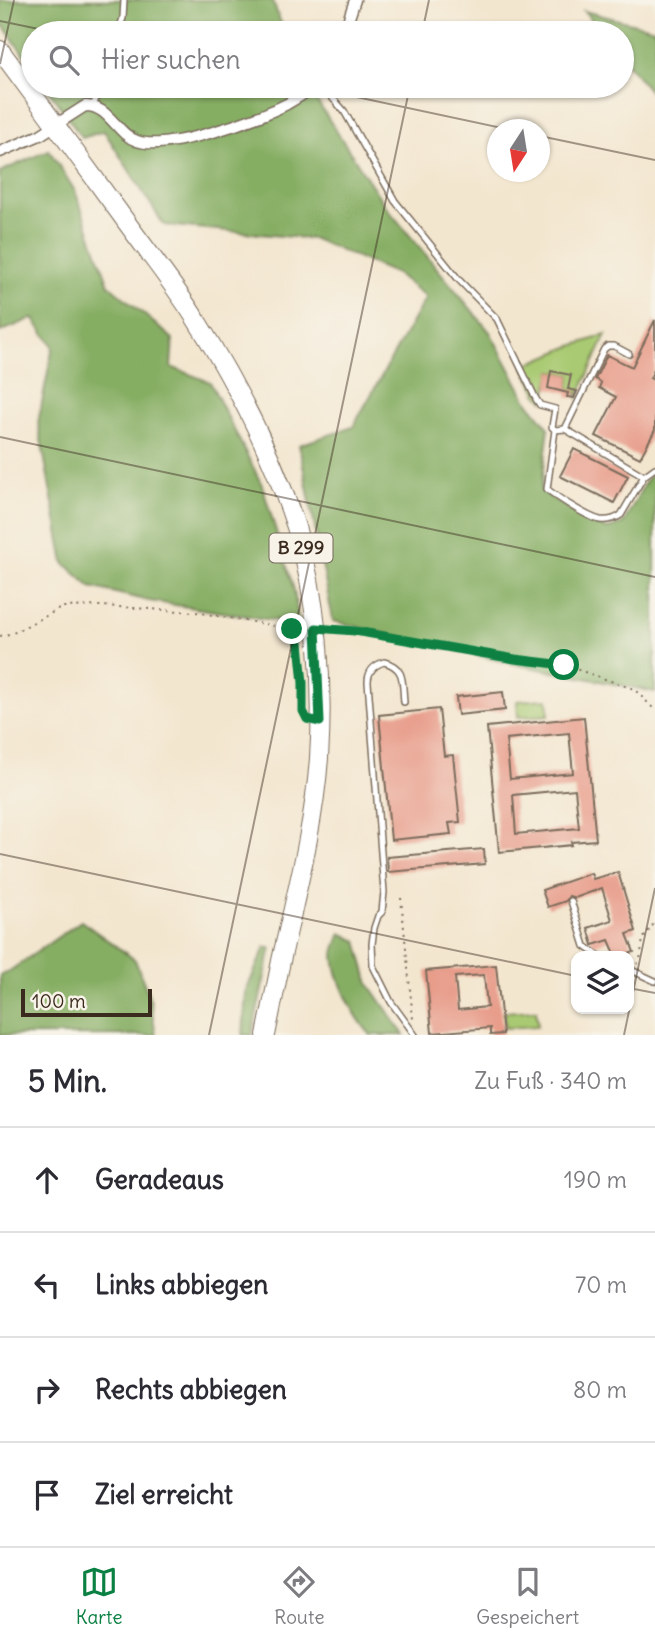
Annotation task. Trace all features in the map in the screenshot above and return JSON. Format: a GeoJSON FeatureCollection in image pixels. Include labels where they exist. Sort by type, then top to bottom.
{"type":"FeatureCollection","features":[{"type":"Feature","properties":{"kind":"main road","name":"B 299"},"geometry":{"type":"LineString","coordinates":[[0,50],[21,78]]}},
{"type":"Feature","properties":{"kind":"main road","name":"B 299"},"geometry":{"type":"LineString","coordinates":[[36,98],[194,317],[230,379],[263,441],[295,527],[308,573],[316,628],[320,722],[314,802],[266,1035]]}},
{"type":"Feature","properties":{"kind":"street"},"geometry":{"type":"LineString","coordinates":[[348,21],[355,0]]}},
{"type":"Feature","properties":{"kind":"street"},"geometry":{"type":"LineString","coordinates":[[0,152],[57,126],[85,106],[93,106],[109,117],[128,137],[152,144],[201,135],[262,116],[296,98]]}},
{"type":"Feature","properties":{"kind":"lane"},"geometry":{"type":"LineString","coordinates":[[122,21],[124,0]]}},
{"type":"Feature","properties":{"kind":"lane"},"geometry":{"type":"LineString","coordinates":[[93,106],[97,98]]}},
{"type":"Feature","properties":{"kind":"lane"},"geometry":{"type":"LineString","coordinates":[[333,98],[344,111],[395,201],[459,280],[497,318],[540,405],[555,409],[547,489],[591,517],[600,520],[616,519],[644,476],[655,468]]}},
{"type":"Feature","properties":{"kind":"lane"},"geometry":{"type":"LineString","coordinates":[[565,429],[604,349],[614,346],[629,354]]}},
{"type":"Feature","properties":{"kind":"lane"},"geometry":{"type":"LineString","coordinates":[[555,430],[565,429],[644,476]]}},
{"type":"Feature","properties":{"kind":"lane"},"geometry":{"type":"LineString","coordinates":[[404,702],[400,671],[395,665],[384,662],[374,666],[368,676],[368,682],[384,892],[382,912],[374,928],[373,966],[391,1002],[415,1035]]}},
{"type":"Feature","properties":{"kind":"lane"},"geometry":{"type":"LineString","coordinates":[[571,901],[585,946],[592,951]]}},
{"type":"Feature","properties":{"kind":"lane"},"geometry":{"type":"LineString","coordinates":[[634,972],[655,981]]}},
{"type":"Feature","properties":{"kind":"path"},"geometry":{"type":"LineString","coordinates":[[0,636],[13,633],[62,607],[103,606],[196,612],[292,629],[298,633],[303,711],[307,719],[320,722]]}},
{"type":"Feature","properties":{"kind":"path"},"geometry":{"type":"LineString","coordinates":[[316,628],[355,631],[564,665],[634,689],[655,710]]}},
{"type":"Feature","properties":{"kind":"path"},"geometry":{"type":"LineString","coordinates":[[401,898],[413,1019],[407,1025]]}},
{"type":"Feature","properties":{"kind":"path"},"geometry":{"type":"LineString","coordinates":[[634,966],[640,960],[643,939],[655,922]]}},
{"type":"Feature","properties":{"kind":"green space"},"geometry":{"type":"Polygon","coordinates":[[[0,0],[272,0],[280,21],[21,21],[21,51],[0,21],[0,0]]]}},
{"type":"Feature","properties":{"kind":"green space"},"geometry":{"type":"Polygon","coordinates":[[[584,11],[623,21],[593,21],[584,11]]]}},
{"type":"Feature","properties":{"kind":"green space"},"geometry":{"type":"Polygon","coordinates":[[[634,24],[655,29],[655,98],[634,72],[634,24]]]}},
{"type":"Feature","properties":{"kind":"green space"},"geometry":{"type":"Polygon","coordinates":[[[54,98],[315,98],[386,207],[490,332],[527,401],[549,428],[541,491],[592,524],[608,529],[623,524],[647,479],[655,472],[655,692],[509,663],[333,621],[299,445],[353,427],[426,297],[397,274],[314,239],[164,225],[104,131],[82,138],[54,98]]]}},
{"type":"Feature","properties":{"kind":"green space"},"geometry":{"type":"Polygon","coordinates":[[[49,150],[75,191],[109,285],[173,339],[171,367],[210,382],[262,485],[294,590],[299,624],[149,601],[91,587],[64,563],[38,423],[53,346],[33,318],[0,332],[0,172],[49,150]]]}},
{"type":"Feature","properties":{"kind":"green space"},"geometry":{"type":"Polygon","coordinates":[[[606,335],[577,399],[577,391],[568,389],[571,375],[552,371],[544,401],[537,393],[524,366],[606,335]]]}},
{"type":"Feature","properties":{"kind":"green space"},"geometry":{"type":"Polygon","coordinates":[[[548,699],[549,715],[518,717],[517,701],[548,699]]]}},
{"type":"Feature","properties":{"kind":"green space"},"geometry":{"type":"Polygon","coordinates":[[[81,921],[135,960],[150,999],[156,1035],[0,1035],[0,975],[81,921]]]}},
{"type":"Feature","properties":{"kind":"green space"},"geometry":{"type":"Polygon","coordinates":[[[341,933],[357,941],[369,984],[404,1035],[371,1035],[358,1018],[346,997],[335,965],[334,952],[341,933]]]}},
{"type":"Feature","properties":{"kind":"green space"},"geometry":{"type":"Polygon","coordinates":[[[265,947],[271,948],[252,1035],[243,1035],[246,991],[265,947]]]}},
{"type":"Feature","properties":{"kind":"green space"},"geometry":{"type":"Polygon","coordinates":[[[536,1010],[538,1026],[505,1028],[504,1012],[536,1010]]]}},
{"type":"Feature","properties":{"kind":"building"},"geometry":{"type":"Polygon","coordinates":[[[655,320],[655,368],[650,378],[655,381],[655,430],[640,458],[596,436],[616,397],[599,388],[601,383],[595,379],[607,355],[632,367],[655,320]]]}},
{"type":"Feature","properties":{"kind":"building"},"geometry":{"type":"Polygon","coordinates":[[[551,371],[571,375],[568,389],[577,391],[574,398],[567,397],[568,393],[548,388],[551,371]]]}},
{"type":"Feature","properties":{"kind":"building"},"geometry":{"type":"Polygon","coordinates":[[[574,449],[628,476],[614,503],[560,476],[574,449]]]}},
{"type":"Feature","properties":{"kind":"building"},"geometry":{"type":"Polygon","coordinates":[[[503,692],[505,710],[458,715],[456,697],[503,692]]]}},
{"type":"Feature","properties":{"kind":"building"},"geometry":{"type":"Polygon","coordinates":[[[439,709],[444,756],[453,755],[460,822],[449,823],[451,834],[391,840],[379,715],[439,709]]]}},
{"type":"Feature","properties":{"kind":"building"},"geometry":{"type":"Polygon","coordinates":[[[584,717],[596,840],[499,852],[487,727],[584,717]],[[569,733],[506,739],[510,779],[573,773],[569,733]],[[575,789],[513,795],[516,834],[579,828],[575,789]]]}},
{"type":"Feature","properties":{"kind":"building"},"geometry":{"type":"Polygon","coordinates":[[[484,849],[485,864],[388,872],[387,857],[484,849]]]}},
{"type":"Feature","properties":{"kind":"building"},"geometry":{"type":"Polygon","coordinates":[[[618,872],[636,931],[627,934],[634,951],[614,951],[609,940],[593,945],[588,928],[612,920],[602,888],[575,898],[569,896],[566,901],[548,907],[542,890],[591,873],[593,879],[618,872]]]}},
{"type":"Feature","properties":{"kind":"building"},"geometry":{"type":"Polygon","coordinates":[[[496,965],[503,1034],[490,1035],[490,1028],[432,1033],[426,971],[496,965]],[[484,975],[455,977],[458,1010],[487,1007],[484,975]]]}},
{"type":"Feature","properties":{"kind":"route"},"geometry":{"type":"LineString","coordinates":[[292,629],[298,633],[303,711],[307,719],[320,722],[316,628],[355,631],[564,665]]}}]}
